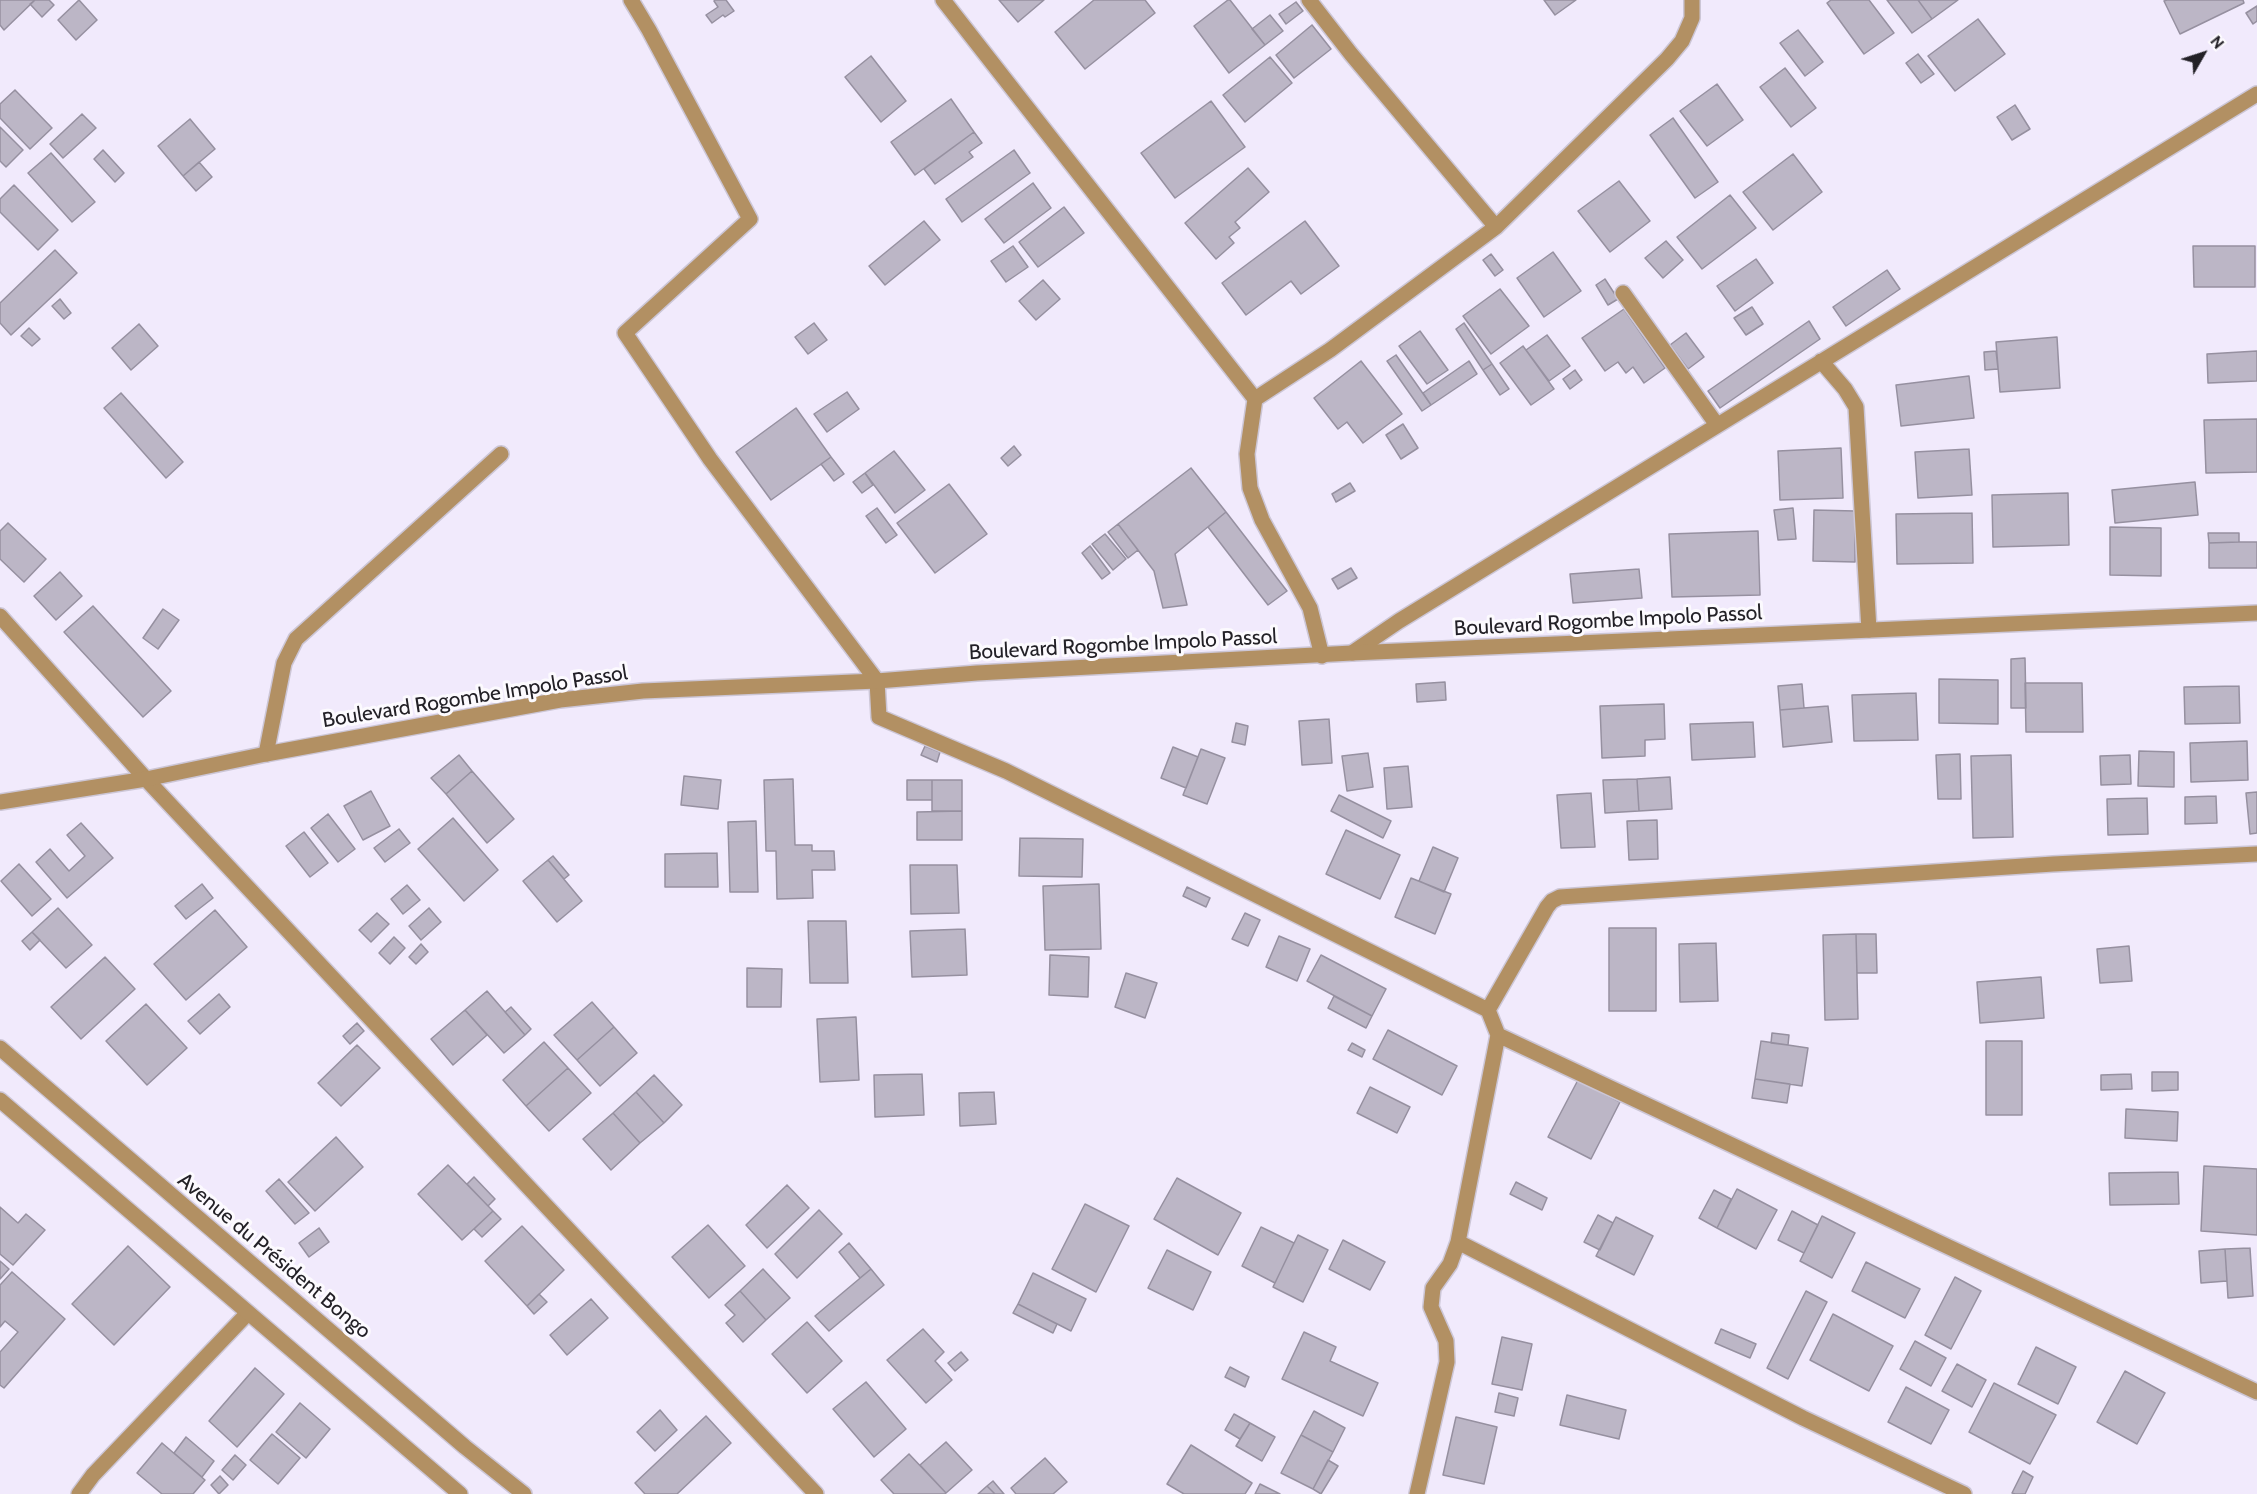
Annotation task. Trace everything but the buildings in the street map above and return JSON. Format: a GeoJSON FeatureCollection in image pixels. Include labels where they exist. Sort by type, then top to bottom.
{"type":"FeatureCollection","features":[{"type":"Feature","properties":{"kind":"street"},"geometry":{"type":"LineString","coordinates":[[631,0],[750,219],[625,333],[710,459],[877,681],[879,717],[1006,771],[1488,1010],[1498,1035],[1458,1242],[1450,1264],[1433,1288],[1431,1307],[1446,1341],[1447,1362],[1417,1494]]}},
{"type":"Feature","properties":{"kind":"street"},"geometry":{"type":"LineString","coordinates":[[943,0],[1255,399],[1247,454],[1250,488],[1262,520],[1310,608],[1322,656]]}},
{"type":"Feature","properties":{"kind":"street"},"geometry":{"type":"LineString","coordinates":[[1309,0],[1350,54],[1496,227]]}},
{"type":"Feature","properties":{"kind":"street"},"geometry":{"type":"LineString","coordinates":[[1255,399],[1330,350],[1496,227],[1667,59],[1682,41],[1692,18],[1692,0]]}},
{"type":"Feature","properties":{"kind":"street"},"geometry":{"type":"LineString","coordinates":[[1352,653],[1399,621],[2257,94]]}},
{"type":"Feature","properties":{"kind":"street"},"geometry":{"type":"LineString","coordinates":[[1623,293],[1717,425]]}},
{"type":"Feature","properties":{"kind":"street"},"geometry":{"type":"LineString","coordinates":[[1821,361],[1845,389],[1856,407],[1869,630]]}},
{"type":"Feature","properties":{"kind":"street"},"geometry":{"type":"LineString","coordinates":[[266,754],[284,663],[296,639],[501,454]]}},
{"type":"Feature","properties":{"kind":"street","name":"Boulevard Rogombe Impolo Passol"},"geometry":{"type":"LineString","coordinates":[[0,802],[146,779],[266,754],[560,700],[643,691],[877,681],[977,673],[1352,653],[2257,613]]}},
{"type":"Feature","properties":{"kind":"street"},"geometry":{"type":"LineString","coordinates":[[0,616],[146,779],[816,1494]]}},
{"type":"Feature","properties":{"kind":"street"},"geometry":{"type":"LineString","coordinates":[[1488,1010],[1547,907],[1560,897],[2054,864],[2257,855]]}},
{"type":"Feature","properties":{"kind":"street"},"geometry":{"type":"LineString","coordinates":[[1498,1035],[2257,1392]]}},
{"type":"Feature","properties":{"kind":"street","name":"Avenue du Président Bongo"},"geometry":{"type":"LineString","coordinates":[[0,1048],[456,1439],[524,1494]]}},
{"type":"Feature","properties":{"kind":"street"},"geometry":{"type":"LineString","coordinates":[[0,1100],[247,1314],[460,1494]]}},
{"type":"Feature","properties":{"kind":"street"},"geometry":{"type":"LineString","coordinates":[[1458,1242],[1803,1418],[1964,1494]]}},
{"type":"Feature","properties":{"kind":"street"},"geometry":{"type":"LineString","coordinates":[[79,1494],[93,1474],[247,1314]]}}]}
